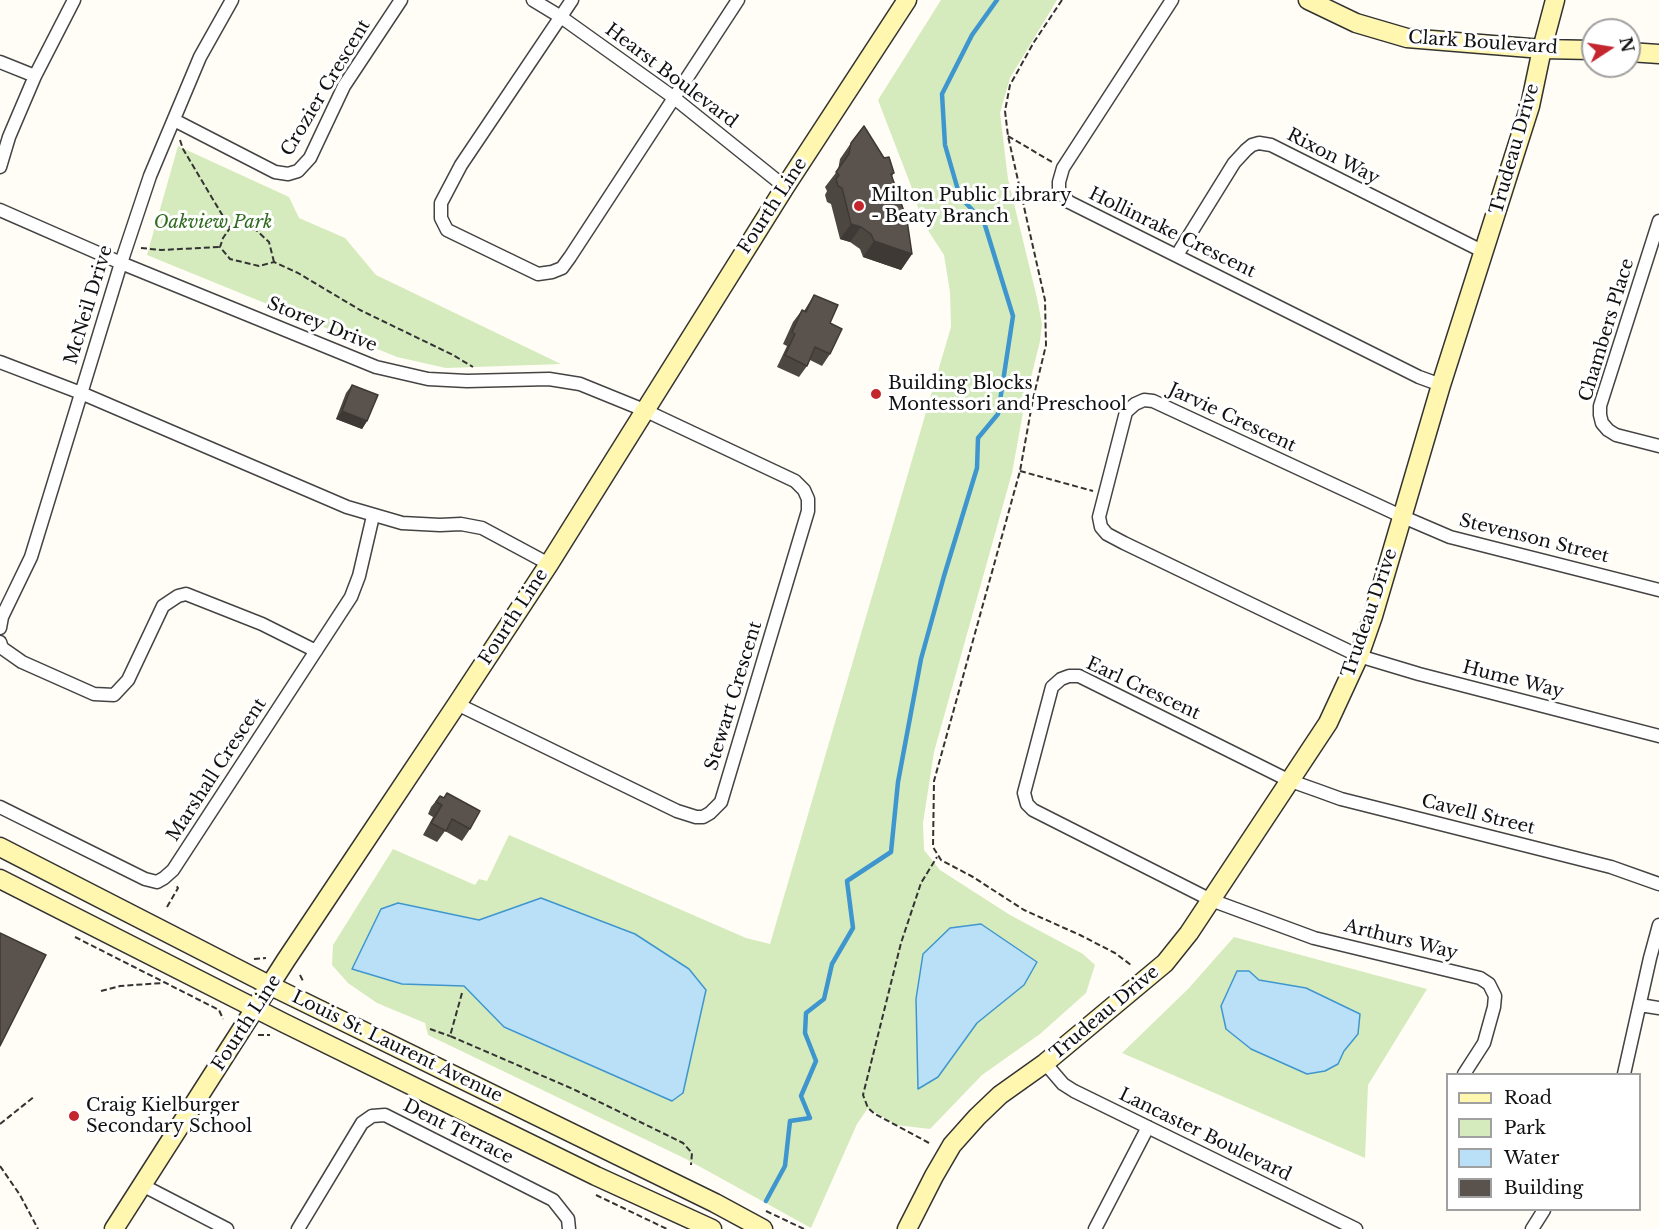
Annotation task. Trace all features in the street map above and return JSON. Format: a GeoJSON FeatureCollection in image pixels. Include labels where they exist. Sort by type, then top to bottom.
{"type":"FeatureCollection","features":[{"type":"Feature","properties":{"kind":"main road","name":"Fourth Line"},"geometry":{"type":"LineString","coordinates":[[114,1229],[382,815],[549,564],[785,187],[907,0]]}},
{"type":"Feature","properties":{"kind":"main road","name":"Clark Boulevard"},"geometry":{"type":"LineString","coordinates":[[1308,0],[1356,23],[1407,38],[1542,49],[1581,50]]}},
{"type":"Feature","properties":{"kind":"main road","name":"Trudeau Drive"},"geometry":{"type":"LineString","coordinates":[[907,1229],[952,1145],[977,1116],[1000,1095],[1045,1063],[1165,963],[1211,900],[1288,780],[1328,723],[1359,656],[1383,584],[1441,385],[1530,106],[1555,0]]}},
{"type":"Feature","properties":{"kind":"main road"},"geometry":{"type":"LineString","coordinates":[[1641,53],[1659,54]]}},
{"type":"Feature","properties":{"kind":"main road","name":"Louis St. Laurent Avenue"},"geometry":{"type":"LineString","coordinates":[[0,847],[271,986],[705,1198],[763,1229]]}},
{"type":"Feature","properties":{"kind":"main road","name":"Louis St. Laurent Avenue"},"geometry":{"type":"LineString","coordinates":[[0,879],[256,1009],[596,1176],[712,1229]]}},
{"type":"Feature","properties":{"kind":"street"},"geometry":{"type":"LineString","coordinates":[[0,167],[9,137],[35,76],[74,0]]}},
{"type":"Feature","properties":{"kind":"street","name":"McNeil Drive"},"geometry":{"type":"LineString","coordinates":[[0,628],[2,617],[34,549],[121,263],[150,176],[200,57],[232,0]]}},
{"type":"Feature","properties":{"kind":"street","name":"Crozier Crescent"},"geometry":{"type":"LineString","coordinates":[[174,120],[275,172],[288,174],[298,171],[310,158],[344,86],[401,0]]}},
{"type":"Feature","properties":{"kind":"street","name":"Hearst Boulevard"},"geometry":{"type":"LineString","coordinates":[[533,0],[561,17],[673,97],[785,187]]}},
{"type":"Feature","properties":{"kind":"street"},"geometry":{"type":"LineString","coordinates":[[572,0],[461,165],[441,203],[441,218],[447,231],[538,273],[552,272],[562,268],[738,0]]}},
{"type":"Feature","properties":{"kind":"street"},"geometry":{"type":"LineString","coordinates":[[1063,168],[1172,0]]}},
{"type":"Feature","properties":{"kind":"street"},"geometry":{"type":"LineString","coordinates":[[0,62],[35,76]]}},
{"type":"Feature","properties":{"kind":"street","name":"Rixon Way"},"geometry":{"type":"LineString","coordinates":[[1177,255],[1234,163],[1252,145],[1259,143],[1271,145],[1484,252]]}},
{"type":"Feature","properties":{"kind":"street","name":"Hollinrake Crescent"},"geometry":{"type":"LineString","coordinates":[[1063,168],[1059,191],[1069,202],[1419,377],[1441,385]]}},
{"type":"Feature","properties":{"kind":"street","name":"Storey Drive"},"geometry":{"type":"LineString","coordinates":[[0,210],[121,263],[376,367],[428,379],[549,379],[580,384],[644,410]]}},
{"type":"Feature","properties":{"kind":"street","name":"Chambers Place"},"geometry":{"type":"LineString","coordinates":[[1659,221],[1600,406],[1602,423],[1616,435],[1659,446]]}},
{"type":"Feature","properties":{"kind":"street"},"geometry":{"type":"LineString","coordinates":[[0,362],[81,393],[347,507],[402,523],[461,524],[482,528],[549,564]]}},
{"type":"Feature","properties":{"kind":"street","name":"Jarvie Crescent"},"geometry":{"type":"LineString","coordinates":[[1359,656],[1107,534],[1101,527],[1098,517],[1126,411],[1144,400],[1153,401],[1401,516]]}},
{"type":"Feature","properties":{"kind":"street","name":"Stewart Crescent"},"geometry":{"type":"LineString","coordinates":[[457,705],[677,811],[703,817],[721,802],[806,518],[808,499],[804,490],[795,481],[644,410]]}},
{"type":"Feature","properties":{"kind":"street","name":"Marshall Crescent"},"geometry":{"type":"LineString","coordinates":[[169,874],[351,597],[359,576],[373,516]]}},
{"type":"Feature","properties":{"kind":"street","name":"Stevenson Street"},"geometry":{"type":"LineString","coordinates":[[1401,516],[1450,537],[1659,590]]}},
{"type":"Feature","properties":{"kind":"street"},"geometry":{"type":"LineString","coordinates":[[0,642],[2,648],[22,662],[94,694],[114,696],[128,680],[164,606],[178,596],[186,594],[262,624],[316,651]]}},
{"type":"Feature","properties":{"kind":"street","name":"Hume Way"},"geometry":{"type":"LineString","coordinates":[[1359,656],[1419,675],[1659,736]]}},
{"type":"Feature","properties":{"kind":"street","name":"Earl Crescent"},"geometry":{"type":"LineString","coordinates":[[1211,900],[1033,810],[1027,804],[1024,793],[1027,776],[1052,687],[1061,679],[1079,676],[1288,780]]}},
{"type":"Feature","properties":{"kind":"street","name":"Cavell Street"},"geometry":{"type":"LineString","coordinates":[[1288,780],[1341,799],[1611,867],[1659,884]]}},
{"type":"Feature","properties":{"kind":"street"},"geometry":{"type":"LineString","coordinates":[[0,807],[145,879],[156,882],[169,874]]}},
{"type":"Feature","properties":{"kind":"street","name":"Arthurs Way"},"geometry":{"type":"LineString","coordinates":[[1211,900],[1314,938],[1480,978],[1489,984],[1495,996],[1491,1019],[1484,1043],[1465,1073]]}},
{"type":"Feature","properties":{"kind":"street"},"geometry":{"type":"LineString","coordinates":[[1624,1073],[1659,925]]}},
{"type":"Feature","properties":{"kind":"street"},"geometry":{"type":"LineString","coordinates":[[1640,1005],[1659,1008]]}},
{"type":"Feature","properties":{"kind":"street","name":"Lancaster Boulevard"},"geometry":{"type":"LineString","coordinates":[[1045,1063],[1063,1084],[1074,1090],[1356,1229]]}},
{"type":"Feature","properties":{"kind":"street","name":"Dent Terrace"},"geometry":{"type":"LineString","coordinates":[[298,1229],[362,1123],[372,1116],[385,1115],[553,1200],[568,1219],[569,1229]]}},
{"type":"Feature","properties":{"kind":"street"},"geometry":{"type":"LineString","coordinates":[[1095,1229],[1148,1127]]}},
{"type":"Feature","properties":{"kind":"street"},"geometry":{"type":"LineString","coordinates":[[142,1185],[227,1229]]}},
{"type":"Feature","properties":{"kind":"street"},"geometry":{"type":"LineString","coordinates":[[1532,1229],[1543,1211]]}},
{"type":"Feature","properties":{"kind":"path"},"geometry":{"type":"LineString","coordinates":[[1062,0],[1034,42],[1010,85],[1005,111],[1008,136],[1045,300],[1047,345],[1033,399],[1020,471],[934,782],[933,847],[937,857],[1024,910],[1098,944],[1131,965]]}},
{"type":"Feature","properties":{"kind":"path"},"geometry":{"type":"LineString","coordinates":[[174,120],[183,149],[230,228]]}},
{"type":"Feature","properties":{"kind":"path"},"geometry":{"type":"LineString","coordinates":[[1008,136],[1063,168]]}},
{"type":"Feature","properties":{"kind":"path"},"geometry":{"type":"LineString","coordinates":[[220,248],[230,228],[240,226],[256,230],[269,242],[274,262]]}},
{"type":"Feature","properties":{"kind":"path"},"geometry":{"type":"LineString","coordinates":[[127,246],[161,250],[220,248],[230,259],[259,266],[274,262],[298,273],[360,310],[453,355],[495,380]]}},
{"type":"Feature","properties":{"kind":"path"},"geometry":{"type":"LineString","coordinates":[[1020,471],[1104,494]]}},
{"type":"Feature","properties":{"kind":"path"},"geometry":{"type":"LineString","coordinates":[[929,1143],[875,1114],[868,1108],[863,1095],[901,943],[921,883],[937,857]]}},
{"type":"Feature","properties":{"kind":"path"},"geometry":{"type":"LineString","coordinates":[[167,907],[178,888],[169,874]]}},
{"type":"Feature","properties":{"kind":"path"},"geometry":{"type":"LineString","coordinates":[[70,934],[219,1010],[223,1019]]}},
{"type":"Feature","properties":{"kind":"path"},"geometry":{"type":"LineString","coordinates":[[100,991],[120,986],[163,982]]}},
{"type":"Feature","properties":{"kind":"path"},"geometry":{"type":"LineString","coordinates":[[450,1036],[462,993]]}},
{"type":"Feature","properties":{"kind":"path"},"geometry":{"type":"LineString","coordinates":[[430,1029],[573,1089],[683,1143],[692,1153],[691,1165]]}},
{"type":"Feature","properties":{"kind":"path"},"geometry":{"type":"LineString","coordinates":[[0,1124],[35,1096]]}},
{"type":"Feature","properties":{"kind":"path"},"geometry":{"type":"LineString","coordinates":[[0,1166],[20,1195],[38,1229]]}},
{"type":"Feature","properties":{"kind":"green space"},"geometry":{"type":"Polygon","coordinates":[[[941,0],[1057,0],[1010,78],[1000,113],[1008,179],[1042,324],[1012,473],[934,752],[923,823],[924,850],[940,870],[1010,915],[1083,954],[1095,965],[1086,993],[1040,1034],[982,1075],[930,1129],[896,1125],[868,1108],[857,1124],[811,1228],[686,1159],[428,1035],[425,1023],[377,1003],[348,983],[332,965],[333,945],[393,849],[475,885],[479,879],[487,881],[509,835],[746,938],[770,944],[951,327],[950,292],[944,255],[922,221],[878,100],[941,0]],[[541,898],[479,920],[453,914],[464,986],[504,1028],[671,1100],[541,898]],[[981,924],[918,1089],[938,1077],[977,1023],[1024,985],[981,924]]]}},
{"type":"Feature","properties":{"kind":"green space","name":"Oakview Park"},"geometry":{"type":"Polygon","coordinates":[[[178,146],[289,197],[299,218],[345,238],[376,275],[561,364],[446,368],[397,357],[147,255],[178,146]]]}},
{"type":"Feature","properties":{"kind":"green space"},"geometry":{"type":"Polygon","coordinates":[[[1234,937],[1427,989],[1368,1085],[1365,1158],[1122,1053],[1188,989],[1234,937]],[[1237,971],[1221,1006],[1338,1064],[1344,1051],[1358,1034],[1259,980],[1249,971],[1237,971]]]}},
{"type":"Feature","properties":{"kind":"water"},"geometry":{"type":"Polygon","coordinates":[[[541,898],[635,934],[689,969],[706,990],[683,1093],[672,1101],[504,1027],[464,986],[402,984],[352,969],[381,909],[398,903],[479,920],[541,898]]]}},
{"type":"Feature","properties":{"kind":"water"},"geometry":{"type":"Polygon","coordinates":[[[981,924],[1037,962],[1024,985],[977,1023],[938,1077],[918,1089],[916,999],[923,954],[950,928],[981,924]]]}},
{"type":"Feature","properties":{"kind":"water"},"geometry":{"type":"Polygon","coordinates":[[[1237,971],[1249,971],[1259,980],[1306,988],[1360,1014],[1358,1034],[1344,1051],[1338,1064],[1325,1071],[1307,1074],[1251,1049],[1226,1029],[1221,1006],[1237,971]]]}},
{"type":"Feature","properties":{"kind":"building","name":"Milton Public Library - Beaty Branch"},"geometry":{"type":"Polygon","coordinates":[[[864,126],[884,158],[889,157],[894,173],[891,174],[907,220],[912,254],[874,241],[871,234],[851,224],[842,188],[838,186],[836,179],[839,175],[836,172],[849,154],[851,143],[864,126]]]}},
{"type":"Feature","properties":{"kind":"building"},"geometry":{"type":"Polygon","coordinates":[[[814,295],[838,305],[830,323],[842,329],[830,354],[815,347],[807,366],[785,355],[795,334],[792,332],[802,310],[806,312],[814,295]]]}},
{"type":"Feature","properties":{"kind":"building"},"geometry":{"type":"Polygon","coordinates":[[[352,385],[378,395],[367,421],[342,411],[352,385]]]}},
{"type":"Feature","properties":{"kind":"building"},"geometry":{"type":"Polygon","coordinates":[[[447,793],[480,811],[470,829],[452,819],[446,831],[431,823],[442,805],[436,802],[440,796],[444,798],[447,793]]]}},
{"type":"Feature","properties":{"kind":"building"},"geometry":{"type":"Polygon","coordinates":[[[0,933],[46,955],[0,1046],[0,933]]]}},
{"type":"Feature","properties":{"kind":"waterway"},"geometry":{"type":"LineString","coordinates":[[766,1201],[785,1166],[790,1121],[810,1118],[801,1096],[816,1061],[805,1033],[806,1013],[824,999],[832,964],[853,928],[847,881],[891,852],[898,782],[921,659],[977,468],[978,438],[998,414],[1013,316],[984,222],[960,197],[945,145],[942,94],[972,35],[997,0]]}},
{"type":"Feature","properties":{"kind":"place","name":"Milton Public Library - Beaty Branch"},"geometry":{"type":"Point","coordinates":[859,206]}},
{"type":"Feature","properties":{"kind":"place","name":"Building Blocks Montessori and Preschool"},"geometry":{"type":"Point","coordinates":[876,394]}},
{"type":"Feature","properties":{"kind":"place","name":"Craig Kielburger Secondary School"},"geometry":{"type":"Point","coordinates":[74,1116]}}]}
